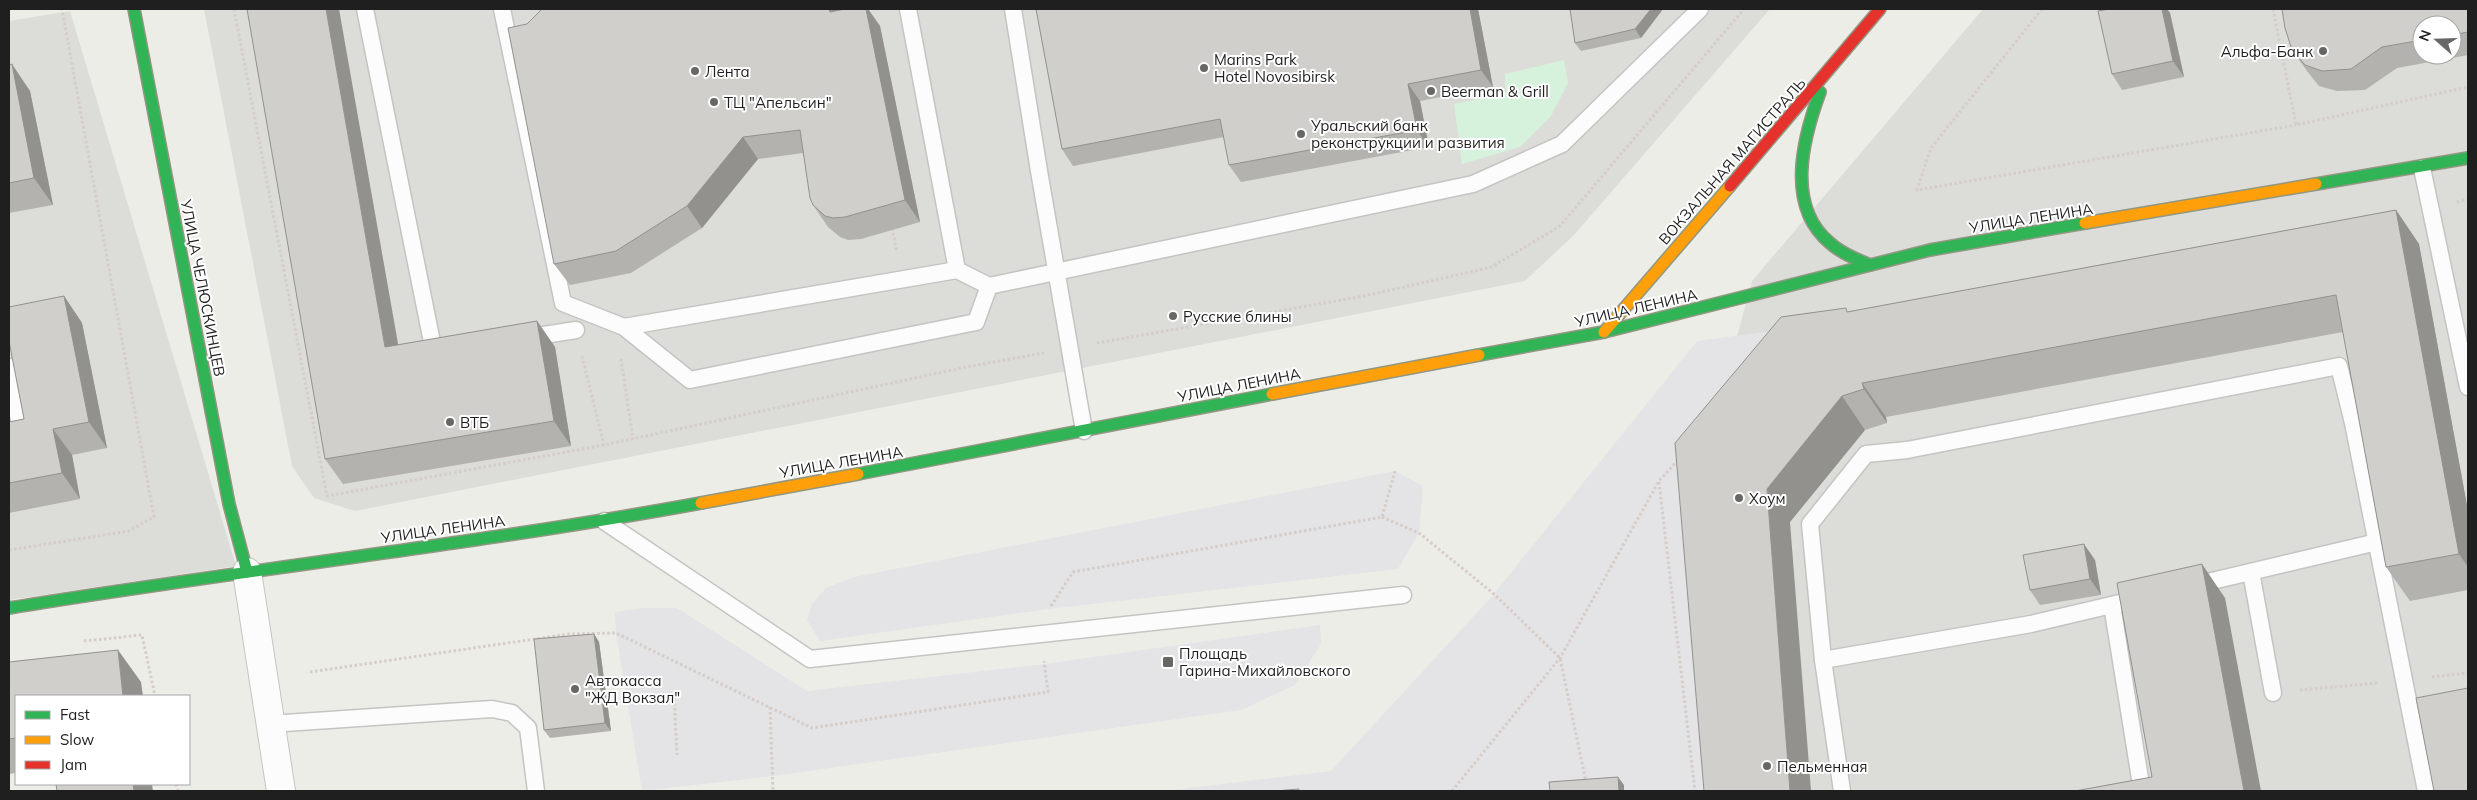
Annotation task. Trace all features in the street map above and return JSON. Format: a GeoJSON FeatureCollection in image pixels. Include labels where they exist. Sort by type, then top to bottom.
{"type":"FeatureCollection","features":[{"type":"Feature","properties":{"kind":"main road","name":"УЛИЦА ЧЕЛЮСКИНЦЕВ"},"geometry":{"type":"LineString","coordinates":[[134,9],[229,504],[246,572]]}},
{"type":"Feature","properties":{"kind":"main road","name":"ВОКЗАЛЬНАЯ МАГИСТРАЛЬ"},"geometry":{"type":"LineString","coordinates":[[1604,332],[1880,9]]}},
{"type":"Feature","properties":{"kind":"main road"},"geometry":{"type":"LineString","coordinates":[[1826,74],[1806,126],[1799,172],[1807,210],[1825,239],[1844,253],[1870,265]]}},
{"type":"Feature","properties":{"kind":"main road","name":"УЛИЦА ЛЕНИНА"},"geometry":{"type":"LineString","coordinates":[[9,608],[604,521],[1604,332],[1930,250],[2422,168],[2468,158]]}},
{"type":"Feature","properties":{"kind":"street"},"geometry":{"type":"LineString","coordinates":[[246,572],[281,791]]}},
{"type":"Feature","properties":{"kind":"lane"},"geometry":{"type":"LineString","coordinates":[[365,9],[434,352],[453,349]]}},
{"type":"Feature","properties":{"kind":"lane"},"geometry":{"type":"LineString","coordinates":[[502,9],[563,303],[624,327],[690,380],[976,322],[989,286]]}},
{"type":"Feature","properties":{"kind":"lane"},"geometry":{"type":"LineString","coordinates":[[908,9],[957,270]]}},
{"type":"Feature","properties":{"kind":"lane"},"geometry":{"type":"LineString","coordinates":[[1013,9],[1084,431]]}},
{"type":"Feature","properties":{"kind":"lane"},"geometry":{"type":"LineString","coordinates":[[624,327],[957,270],[989,286],[1473,184],[1562,144],[1700,9]]}},
{"type":"Feature","properties":{"kind":"lane"},"geometry":{"type":"LineString","coordinates":[[2422,168],[2468,387]]}},
{"type":"Feature","properties":{"kind":"lane"},"geometry":{"type":"LineString","coordinates":[[510,340],[576,330]]}},
{"type":"Feature","properties":{"kind":"lane"},"geometry":{"type":"LineString","coordinates":[[1842,791],[1823,660],[1810,524],[1866,454],[1907,450],[2339,366],[2377,542],[2426,791]]}},
{"type":"Feature","properties":{"kind":"lane"},"geometry":{"type":"LineString","coordinates":[[9,367],[22,436],[9,438]]}},
{"type":"Feature","properties":{"kind":"lane"},"geometry":{"type":"LineString","coordinates":[[604,521],[810,659],[1403,595]]}},
{"type":"Feature","properties":{"kind":"lane"},"geometry":{"type":"LineString","coordinates":[[2177,589],[2377,542]]}},
{"type":"Feature","properties":{"kind":"lane"},"geometry":{"type":"LineString","coordinates":[[2251,572],[2273,693]]}},
{"type":"Feature","properties":{"kind":"lane"},"geometry":{"type":"LineString","coordinates":[[1823,660],[2031,624],[2158,594]]}},
{"type":"Feature","properties":{"kind":"lane"},"geometry":{"type":"LineString","coordinates":[[2112,605],[2142,791]]}},
{"type":"Feature","properties":{"kind":"lane"},"geometry":{"type":"LineString","coordinates":[[270,724],[492,708],[512,713],[528,728],[536,791]]}},
{"type":"Feature","properties":{"kind":"path"},"geometry":{"type":"LineString","coordinates":[[9,550],[129,531],[154,517],[62,9]]}},
{"type":"Feature","properties":{"kind":"path"},"geometry":{"type":"LineString","coordinates":[[1364,296],[1492,267],[1560,226],[1744,9]]}},
{"type":"Feature","properties":{"kind":"path"},"geometry":{"type":"LineString","coordinates":[[2042,9],[1931,148],[1917,190],[2296,125],[2468,87]]}},
{"type":"Feature","properties":{"kind":"path"},"geometry":{"type":"LineString","coordinates":[[2272,9],[2296,125]]}},
{"type":"Feature","properties":{"kind":"path"},"geometry":{"type":"LineString","coordinates":[[2430,207],[2468,199]]}},
{"type":"Feature","properties":{"kind":"path"},"geometry":{"type":"LineString","coordinates":[[890,221],[892,230]]}},
{"type":"Feature","properties":{"kind":"path"},"geometry":{"type":"LineString","coordinates":[[576,330],[604,445]]}},
{"type":"Feature","properties":{"kind":"path"},"geometry":{"type":"LineString","coordinates":[[620,355],[633,439]]}},
{"type":"Feature","properties":{"kind":"path"},"geometry":{"type":"LineString","coordinates":[[1452,791],[1560,658],[1658,481],[1685,453]]}},
{"type":"Feature","properties":{"kind":"path"},"geometry":{"type":"LineString","coordinates":[[1382,517],[1395,471]]}},
{"type":"Feature","properties":{"kind":"path"},"geometry":{"type":"LineString","coordinates":[[1658,481],[1695,791]]}},
{"type":"Feature","properties":{"kind":"path"},"geometry":{"type":"LineString","coordinates":[[1049,609],[1073,572],[1382,517],[1419,534],[1494,594],[1560,658],[1587,788]]}},
{"type":"Feature","properties":{"kind":"path"},"geometry":{"type":"LineString","coordinates":[[310,672],[569,634],[616,633],[812,728],[1048,692],[1044,664]]}},
{"type":"Feature","properties":{"kind":"path"},"geometry":{"type":"LineString","coordinates":[[84,641],[142,635],[155,695]]}},
{"type":"Feature","properties":{"kind":"path"},"geometry":{"type":"LineString","coordinates":[[2273,693],[2468,673]]}},
{"type":"Feature","properties":{"kind":"path"},"geometry":{"type":"LineString","coordinates":[[674,693],[676,755]]}},
{"type":"Feature","properties":{"kind":"path"},"geometry":{"type":"LineString","coordinates":[[770,707],[773,791]]}},
{"type":"Feature","properties":{"kind":"shaded area"},"geometry":{"type":"Polygon","coordinates":[[[204,9],[1770,9],[1574,235],[1525,281],[355,511],[314,498],[292,466],[204,9]]]}},
{"type":"Feature","properties":{"kind":"shaded area"},"geometry":{"type":"Polygon","coordinates":[[[1983,9],[2468,9],[2468,791],[1725,791],[1699,476],[1752,281],[1983,9]]]}},
{"type":"Feature","properties":{"kind":"shaded area"},"geometry":{"type":"Polygon","coordinates":[[[70,11],[236,566],[9,600],[9,21],[70,11]]]}},
{"type":"Feature","properties":{"kind":"shaded area"},"geometry":{"type":"Polygon","coordinates":[[[1772,331],[1725,791],[1164,791],[1331,771],[1494,594],[1697,341],[1772,331]]]}},
{"type":"Feature","properties":{"kind":"shaded area"},"geometry":{"type":"Polygon","coordinates":[[[1395,471],[1423,486],[1419,533],[1398,569],[1049,609],[820,641],[807,620],[812,604],[826,588],[854,577],[1395,471]]]}},
{"type":"Feature","properties":{"kind":"shaded area"},"geometry":{"type":"Polygon","coordinates":[[[643,608],[677,608],[807,691],[1044,664],[1320,625],[1321,644],[1295,685],[1241,710],[773,776],[642,791],[616,633],[615,612],[643,608]]]}},
{"type":"Feature","properties":{"kind":"green space"},"geometry":{"type":"Polygon","coordinates":[[[1564,60],[1568,83],[1551,116],[1520,147],[1462,164],[1454,104],[1506,93],[1505,74],[1564,60]]]}},
{"type":"Feature","properties":{"kind":"building"},"geometry":{"type":"Polygon","coordinates":[[[247,9],[326,9],[385,347],[537,321],[554,421],[325,459],[247,9]]]}},
{"type":"Feature","properties":{"kind":"building","name":"ТЦ \"Апельсин\""},"geometry":{"type":"Polygon","coordinates":[[[542,9],[829,9],[830,12],[845,9],[866,9],[905,200],[845,217],[833,218],[825,216],[813,205],[810,198],[800,130],[743,137],[687,206],[616,251],[554,264],[508,28],[527,24],[542,9]]]}},
{"type":"Feature","properties":{"kind":"building"},"geometry":{"type":"Polygon","coordinates":[[[1036,9],[1470,9],[1481,70],[1408,84],[1417,130],[1229,165],[1220,119],[1062,149],[1036,9]]]}},
{"type":"Feature","properties":{"kind":"building"},"geometry":{"type":"Polygon","coordinates":[[[1570,9],[1651,9],[1635,29],[1575,43],[1570,9]]]}},
{"type":"Feature","properties":{"kind":"building"},"geometry":{"type":"Polygon","coordinates":[[[2109,9],[2162,9],[2173,61],[2112,74],[2098,11],[2109,9]]]}},
{"type":"Feature","properties":{"kind":"building"},"geometry":{"type":"Polygon","coordinates":[[[2282,9],[2468,9],[2468,32],[2462,33],[2462,15],[2412,15],[2412,42],[2382,47],[2351,69],[2322,71],[2305,65],[2292,50],[2285,28],[2282,9]]]}},
{"type":"Feature","properties":{"kind":"building"},"geometry":{"type":"Polygon","coordinates":[[[12,64],[34,178],[9,183],[9,65],[12,64]]]}},
{"type":"Feature","properties":{"kind":"building"},"geometry":{"type":"Polygon","coordinates":[[[2396,210],[2459,554],[2386,567],[2336,295],[1862,383],[1864,389],[1842,396],[1767,489],[1790,791],[1704,791],[1675,443],[1781,317],[1846,308],[1847,312],[2396,210]]]}},
{"type":"Feature","properties":{"kind":"building"},"geometry":{"type":"Polygon","coordinates":[[[64,296],[89,422],[53,429],[62,473],[9,483],[9,422],[24,419],[9,341],[9,307],[64,296]]]}},
{"type":"Feature","properties":{"kind":"building"},"geometry":{"type":"Polygon","coordinates":[[[2084,544],[2090,579],[2030,590],[2023,555],[2084,544]]]}},
{"type":"Feature","properties":{"kind":"building"},"geometry":{"type":"Polygon","coordinates":[[[2202,564],[2244,791],[2075,791],[2152,777],[2117,583],[2202,564]]]}},
{"type":"Feature","properties":{"kind":"building","name":"Автокасса \"ЖД Вокзал\""},"geometry":{"type":"Polygon","coordinates":[[[594,634],[605,723],[544,730],[534,639],[594,634]]]}},
{"type":"Feature","properties":{"kind":"building"},"geometry":{"type":"Polygon","coordinates":[[[118,650],[123,695],[15,695],[15,738],[9,739],[9,662],[118,650]]]}},
{"type":"Feature","properties":{"kind":"building"},"geometry":{"type":"Polygon","coordinates":[[[2468,688],[2468,791],[2434,791],[2416,698],[2468,688]]]}},
{"type":"Feature","properties":{"kind":"building"},"geometry":{"type":"Polygon","coordinates":[[[1618,777],[1619,791],[1550,791],[1549,782],[1618,777]]]}},
{"type":"Feature","properties":{"kind":"building"},"geometry":{"type":"Polygon","coordinates":[[[56,785],[133,785],[134,791],[57,791],[56,785]]]}},
{"type":"Feature","properties":{"kind":"building"},"geometry":{"type":"Polygon","coordinates":[[[1299,789],[1299,791],[1275,791],[1299,789]]]}},
{"type":"Feature","properties":{"kind":"traffic: fast"},"geometry":{"type":"LineString","coordinates":[[134,9],[229,504],[247,572]]}},
{"type":"Feature","properties":{"kind":"traffic: fast"},"geometry":{"type":"LineString","coordinates":[[1820,92],[1804,150],[1802,171],[1803,191],[1807,210],[1816,228],[1834,247],[1870,265]]}},
{"type":"Feature","properties":{"kind":"traffic: fast"},"geometry":{"type":"LineString","coordinates":[[2316,184],[2468,158]]}},
{"type":"Feature","properties":{"kind":"traffic: fast"},"geometry":{"type":"LineString","coordinates":[[1479,355],[1604,332],[1930,250],[2085,223]]}},
{"type":"Feature","properties":{"kind":"traffic: fast"},"geometry":{"type":"LineString","coordinates":[[858,474],[1272,394]]}},
{"type":"Feature","properties":{"kind":"traffic: fast"},"geometry":{"type":"LineString","coordinates":[[9,608],[182,581],[529,532],[701,503]]}},
{"type":"Feature","properties":{"kind":"traffic: slow"},"geometry":{"type":"LineString","coordinates":[[2085,223],[2316,184]]}},
{"type":"Feature","properties":{"kind":"traffic: slow"},"geometry":{"type":"LineString","coordinates":[[1604,332],[1730,186]]}},
{"type":"Feature","properties":{"kind":"traffic: slow"},"geometry":{"type":"LineString","coordinates":[[1272,394],[1479,355]]}},
{"type":"Feature","properties":{"kind":"traffic: slow"},"geometry":{"type":"LineString","coordinates":[[701,503],[858,474]]}},
{"type":"Feature","properties":{"kind":"traffic: jam"},"geometry":{"type":"LineString","coordinates":[[1730,186],[1880,9]]}},
{"type":"Feature","properties":{"kind":"place","name":"Альфа-Банк"},"geometry":{"type":"Point","coordinates":[2323,51]}},
{"type":"Feature","properties":{"kind":"place","name":"Marins Park Hotel Novosibirsk"},"geometry":{"type":"Point","coordinates":[1204,68]}},
{"type":"Feature","properties":{"kind":"place","name":"Лента"},"geometry":{"type":"Point","coordinates":[695,71]}},
{"type":"Feature","properties":{"kind":"place","name":"Beerman & Grill"},"geometry":{"type":"Point","coordinates":[1431,91]}},
{"type":"Feature","properties":{"kind":"place","name":"ТЦ \"Апельсин\""},"geometry":{"type":"Point","coordinates":[714,102]}},
{"type":"Feature","properties":{"kind":"place","name":"Уральский банк реконструкции и развития"},"geometry":{"type":"Point","coordinates":[1301,134]}},
{"type":"Feature","properties":{"kind":"place","name":"Русские блины"},"geometry":{"type":"Point","coordinates":[1173,316]}},
{"type":"Feature","properties":{"kind":"place","name":"ВТБ"},"geometry":{"type":"Point","coordinates":[450,422]}},
{"type":"Feature","properties":{"kind":"place","name":"Хоум"},"geometry":{"type":"Point","coordinates":[1739,498]}},
{"type":"Feature","properties":{"kind":"place","name":"Площадь Гарина-Михайловского"},"geometry":{"type":"Point","coordinates":[1168,662]}},
{"type":"Feature","properties":{"kind":"place","name":"Автокасса \"ЖД Вокзал\""},"geometry":{"type":"Point","coordinates":[575,689]}},
{"type":"Feature","properties":{"kind":"place","name":"Пельменная"},"geometry":{"type":"Point","coordinates":[1767,766]}}]}
